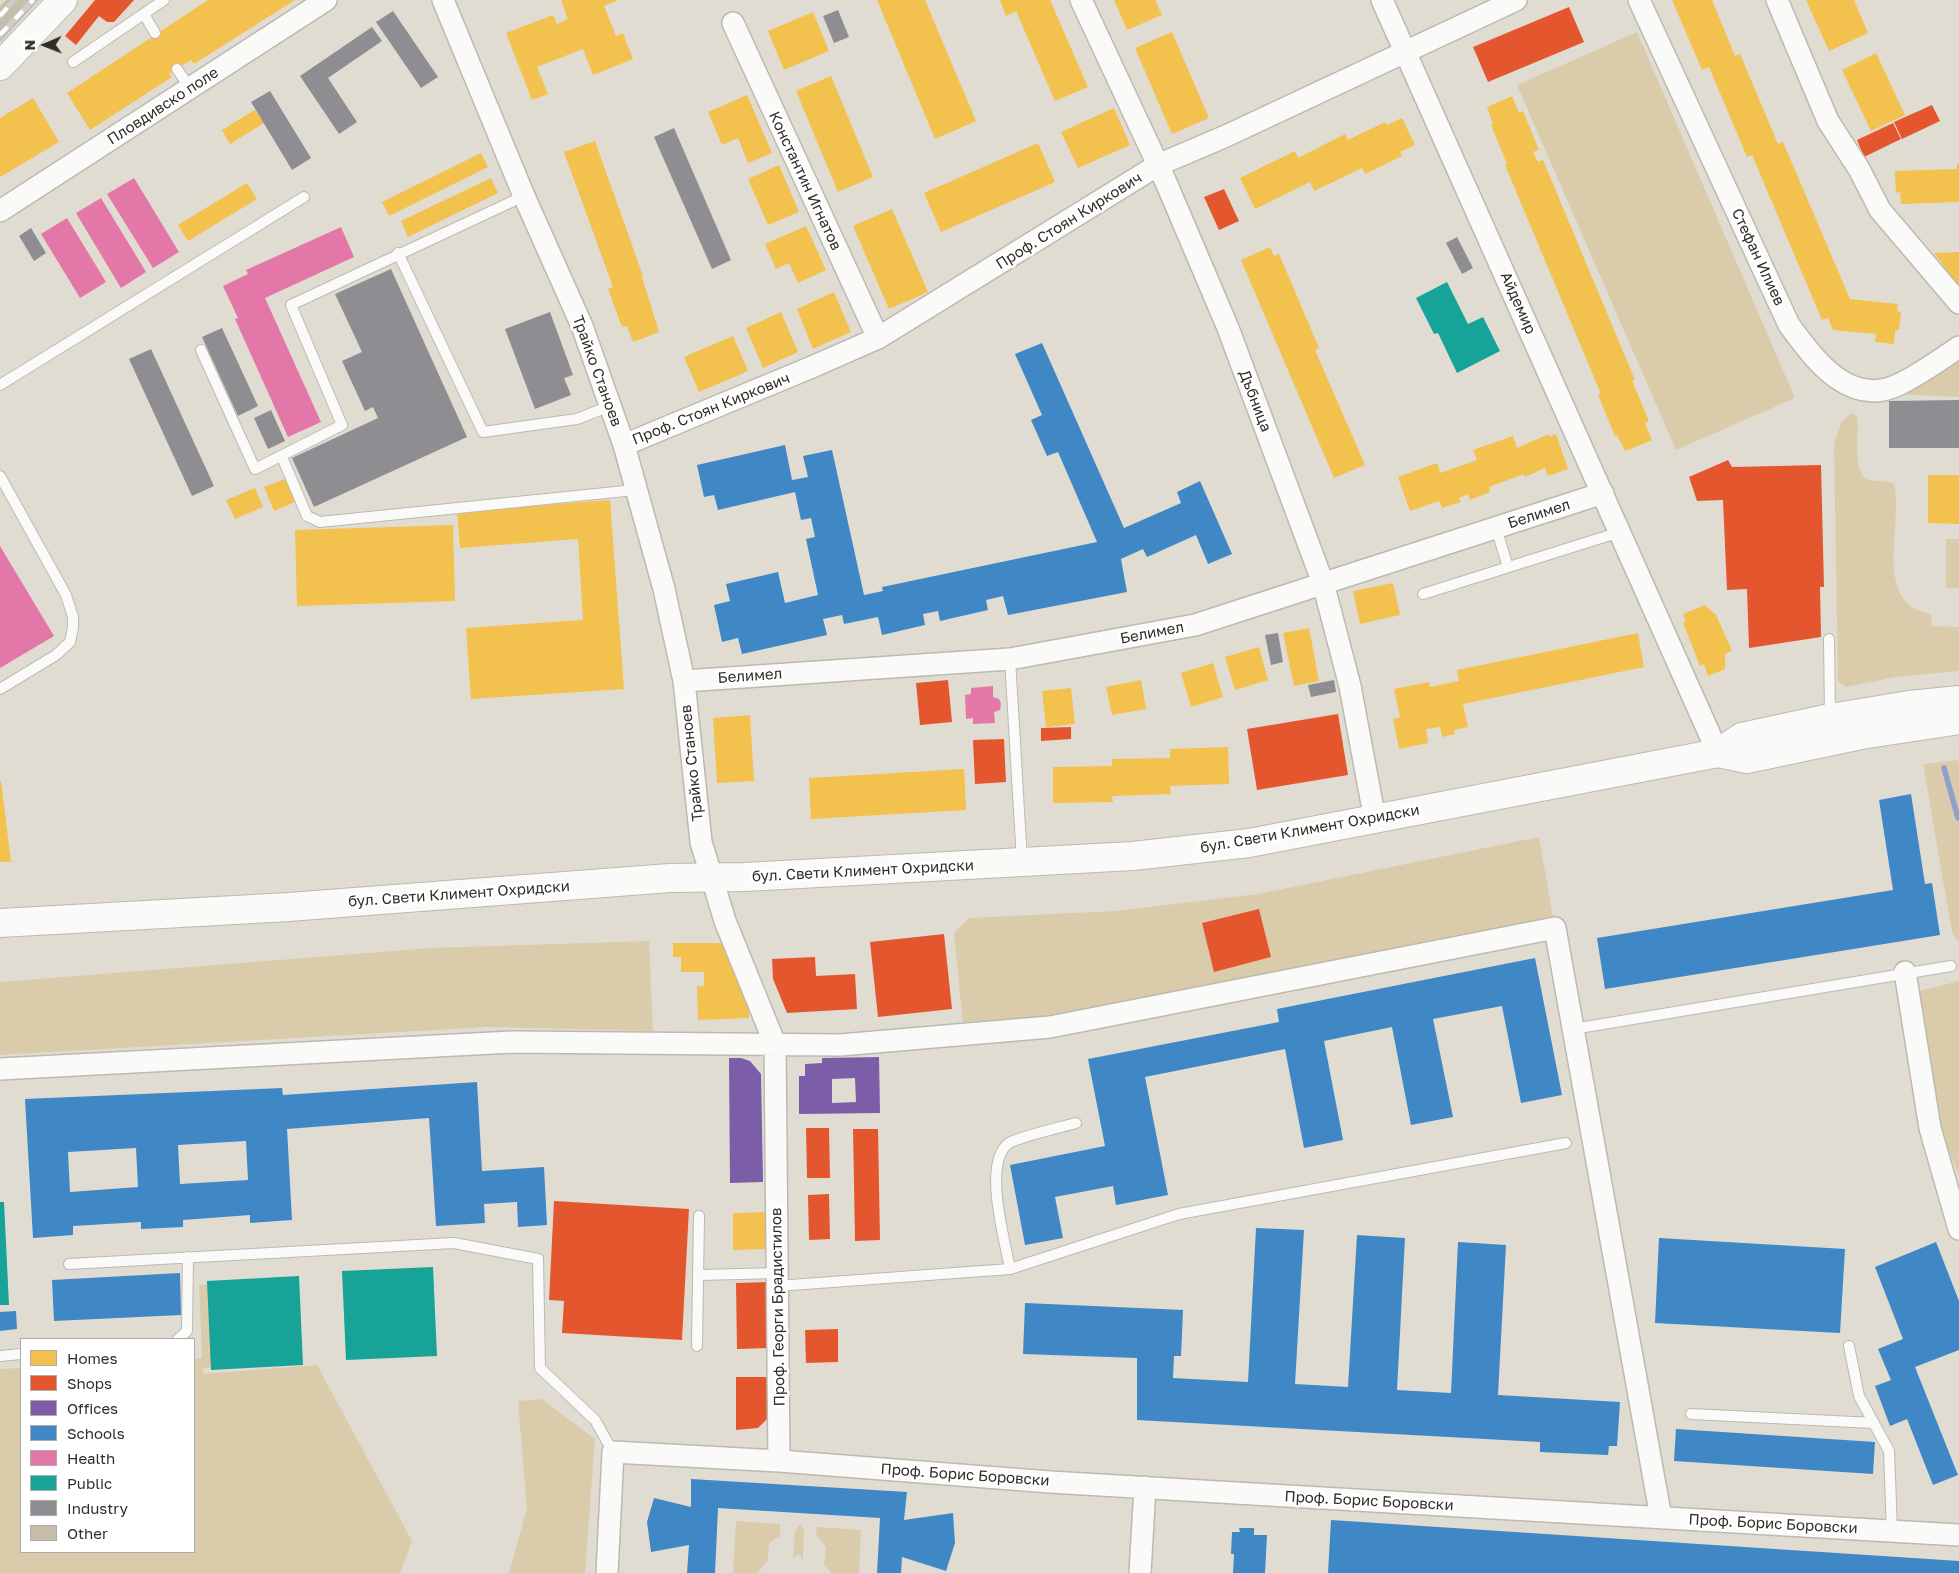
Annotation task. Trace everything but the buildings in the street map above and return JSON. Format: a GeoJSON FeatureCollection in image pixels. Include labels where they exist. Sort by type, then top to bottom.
{"type":"FeatureCollection","features":[{"type":"Feature","properties":{"kind":"main road"},"geometry":{"type":"LineString","coordinates":[[0,66],[63,0]]}},
{"type":"Feature","properties":{"kind":"main road","name":"бул. Свети Климент Охридски"},"geometry":{"type":"LineString","coordinates":[[0,923],[289,907],[543,887],[1133,856],[1249,843],[1718,753],[1742,737],[1830,718],[1909,705],[1959,700]]}},
{"type":"Feature","properties":{"kind":"main road","name":"бул. Свети Климент Охридски"},"geometry":{"type":"LineString","coordinates":[[1718,753],[1747,759],[1861,735],[1959,720]]}},
{"type":"Feature","properties":{"kind":"street","name":"Пловдивско поле"},"geometry":{"type":"LineString","coordinates":[[0,212],[326,0]]}},
{"type":"Feature","properties":{"kind":"street","name":"Трайко Станоев"},"geometry":{"type":"LineString","coordinates":[[443,0],[524,196],[582,326],[624,445],[664,589],[684,681],[701,842],[712,878]]}},
{"type":"Feature","properties":{"kind":"street","name":"Дъбница"},"geometry":{"type":"LineString","coordinates":[[1081,0],[1158,165],[1228,328],[1323,583],[1350,686],[1375,820]]}},
{"type":"Feature","properties":{"kind":"street","name":"Айдемир"},"geometry":{"type":"LineString","coordinates":[[1382,0],[1718,753]]}},
{"type":"Feature","properties":{"kind":"street","name":"Проф. Стоян Киркович"},"geometry":{"type":"LineString","coordinates":[[624,445],[878,338],[1158,165],[1226,136],[1516,0]]}},
{"type":"Feature","properties":{"kind":"street","name":"Стефан Илиев"},"geometry":{"type":"LineString","coordinates":[[1638,0],[1789,325],[1816,362],[1839,381],[1868,391],[1898,385],[1959,348]]}},
{"type":"Feature","properties":{"kind":"street"},"geometry":{"type":"LineString","coordinates":[[1776,0],[1828,121],[1859,169],[1880,210],[1959,304]]}},
{"type":"Feature","properties":{"kind":"street","name":"Константин Игнатов"},"geometry":{"type":"LineString","coordinates":[[733,23],[878,338]]}},
{"type":"Feature","properties":{"kind":"street","name":"Белимел"},"geometry":{"type":"LineString","coordinates":[[684,681],[1010,659],[1195,625],[1602,494]]}},
{"type":"Feature","properties":{"kind":"street","name":"Проф. Георги Брадистилов"},"geometry":{"type":"LineString","coordinates":[[712,878],[725,921],[775,1044],[779,1461]]}},
{"type":"Feature","properties":{"kind":"street"},"geometry":{"type":"LineString","coordinates":[[0,1069],[512,1042],[840,1045],[1050,1027],[1555,928],[1661,1518]]}},
{"type":"Feature","properties":{"kind":"street"},"geometry":{"type":"LineString","coordinates":[[1905,972],[1930,1128],[1959,1229]]}},
{"type":"Feature","properties":{"kind":"street"},"geometry":{"type":"LineString","coordinates":[[607,1573],[613,1452],[779,1461]]}},
{"type":"Feature","properties":{"kind":"street","name":"Проф. Борис Боровски"},"geometry":{"type":"LineString","coordinates":[[779,1461],[1145,1487],[1959,1535]]}},
{"type":"Feature","properties":{"kind":"street"},"geometry":{"type":"LineString","coordinates":[[1140,1573],[1145,1487]]}},
{"type":"Feature","properties":{"kind":"lane"},"geometry":{"type":"LineString","coordinates":[[73,62],[164,0]]}},
{"type":"Feature","properties":{"kind":"lane"},"geometry":{"type":"LineString","coordinates":[[144,14],[155,33]]}},
{"type":"Feature","properties":{"kind":"lane"},"geometry":{"type":"LineString","coordinates":[[178,69],[190,88]]}},
{"type":"Feature","properties":{"kind":"lane"},"geometry":{"type":"LineString","coordinates":[[201,350],[255,469],[342,425],[290,305],[398,253],[524,196]]}},
{"type":"Feature","properties":{"kind":"lane"},"geometry":{"type":"LineString","coordinates":[[0,385],[304,197]]}},
{"type":"Feature","properties":{"kind":"lane"},"geometry":{"type":"LineString","coordinates":[[398,253],[482,432],[577,418],[610,406]]}},
{"type":"Feature","properties":{"kind":"lane"},"geometry":{"type":"LineString","coordinates":[[282,456],[307,516],[320,522],[635,490]]}},
{"type":"Feature","properties":{"kind":"lane"},"geometry":{"type":"LineString","coordinates":[[0,476],[66,595],[73,617],[70,642],[56,655],[0,689]]}},
{"type":"Feature","properties":{"kind":"lane"},"geometry":{"type":"LineString","coordinates":[[1496,528],[1508,568]]}},
{"type":"Feature","properties":{"kind":"lane"},"geometry":{"type":"LineString","coordinates":[[1423,594],[1620,532]]}},
{"type":"Feature","properties":{"kind":"lane"},"geometry":{"type":"LineString","coordinates":[[1829,639],[1830,718]]}},
{"type":"Feature","properties":{"kind":"lane"},"geometry":{"type":"LineString","coordinates":[[1010,659],[1022,862]]}},
{"type":"Feature","properties":{"kind":"lane"},"geometry":{"type":"LineString","coordinates":[[1573,1029],[1905,972],[1951,966]]}},
{"type":"Feature","properties":{"kind":"lane"},"geometry":{"type":"LineString","coordinates":[[1010,1269],[996,1188],[998,1156],[1010,1143],[1076,1123]]}},
{"type":"Feature","properties":{"kind":"lane"},"geometry":{"type":"LineString","coordinates":[[699,1275],[778,1279],[1010,1269],[1179,1214],[1566,1143]]}},
{"type":"Feature","properties":{"kind":"lane"},"geometry":{"type":"LineString","coordinates":[[697,1346],[699,1216]]}},
{"type":"Feature","properties":{"kind":"lane"},"geometry":{"type":"LineString","coordinates":[[69,1264],[454,1243],[538,1259],[540,1368],[595,1420],[613,1452]]}},
{"type":"Feature","properties":{"kind":"lane"},"geometry":{"type":"LineString","coordinates":[[179,1338],[187,1331],[188,1257]]}},
{"type":"Feature","properties":{"kind":"lane"},"geometry":{"type":"LineString","coordinates":[[1849,1346],[1858,1396],[1889,1450],[1892,1531]]}},
{"type":"Feature","properties":{"kind":"lane"},"geometry":{"type":"LineString","coordinates":[[0,1356],[20,1354]]}},
{"type":"Feature","properties":{"kind":"lane"},"geometry":{"type":"LineString","coordinates":[[1691,1414],[1874,1423]]}},
{"type":"Feature","properties":{"kind":"shaded area"},"geometry":{"type":"Polygon","coordinates":[[[1637,32],[1795,398],[1676,450],[1517,85],[1637,32]]]}},
{"type":"Feature","properties":{"kind":"shaded area"},"geometry":{"type":"Polygon","coordinates":[[[1959,355],[1959,397],[1892,394],[1959,355]]]}},
{"type":"Feature","properties":{"kind":"shaded area"},"geometry":{"type":"Polygon","coordinates":[[[1852,413],[1857,416],[1857,450],[1859,468],[1862,474],[1870,480],[1894,484],[1896,501],[1894,561],[1896,579],[1901,595],[1913,607],[1931,614],[1932,626],[1959,627],[1959,671],[1896,677],[1846,687],[1838,681],[1834,444],[1842,421],[1852,413]]]}},
{"type":"Feature","properties":{"kind":"shaded area"},"geometry":{"type":"Polygon","coordinates":[[[1946,539],[1959,539],[1959,588],[1946,588],[1946,539]]]}},
{"type":"Feature","properties":{"kind":"shaded area"},"geometry":{"type":"Polygon","coordinates":[[[1959,760],[1959,943],[1952,933],[1923,764],[1959,760]]]}},
{"type":"Feature","properties":{"kind":"shaded area"},"geometry":{"type":"Polygon","coordinates":[[[1539,837],[1555,928],[964,1035],[954,933],[969,918],[1116,911],[1258,894],[1539,837]]]}},
{"type":"Feature","properties":{"kind":"shaded area"},"geometry":{"type":"Polygon","coordinates":[[[649,941],[653,1031],[487,1027],[0,1055],[0,982],[431,948],[649,941]]]}},
{"type":"Feature","properties":{"kind":"shaded area"},"geometry":{"type":"Polygon","coordinates":[[[1959,981],[1959,1175],[1941,1132],[1915,992],[1959,981]]]}},
{"type":"Feature","properties":{"kind":"shaded area"},"geometry":{"type":"Polygon","coordinates":[[[295,1280],[298,1364],[203,1368],[203,1374],[317,1365],[412,1541],[400,1573],[0,1573],[0,1369],[20,1368],[20,1553],[195,1553],[195,1359],[202,1358],[199,1285],[295,1280]]]}},
{"type":"Feature","properties":{"kind":"shaded area"},"geometry":{"type":"Polygon","coordinates":[[[542,1399],[595,1439],[585,1573],[509,1573],[527,1509],[518,1401],[542,1399]]]}},
{"type":"Feature","properties":{"kind":"shaded area"},"geometry":{"type":"Polygon","coordinates":[[[736,1521],[780,1524],[780,1536],[769,1543],[768,1561],[756,1573],[733,1573],[736,1521]]]}},
{"type":"Feature","properties":{"kind":"shaded area"},"geometry":{"type":"Polygon","coordinates":[[[800,1524],[804,1530],[803,1560],[799,1554],[793,1558],[795,1531],[800,1524]]]}},
{"type":"Feature","properties":{"kind":"shaded area"},"geometry":{"type":"Polygon","coordinates":[[[817,1527],[861,1530],[859,1573],[831,1573],[824,1565],[826,1547],[816,1535],[817,1527]]]}},
{"type":"Feature","properties":{"kind":"waterway"},"geometry":{"type":"LineString","coordinates":[[1944,768],[1958,818]]}},
{"type":"Feature","properties":{"kind":"railway"},"geometry":{"type":"LineString","coordinates":[[0,16],[14,0]]}},
{"type":"Feature","properties":{"kind":"railway"},"geometry":{"type":"LineString","coordinates":[[0,35],[33,0]]}}]}
